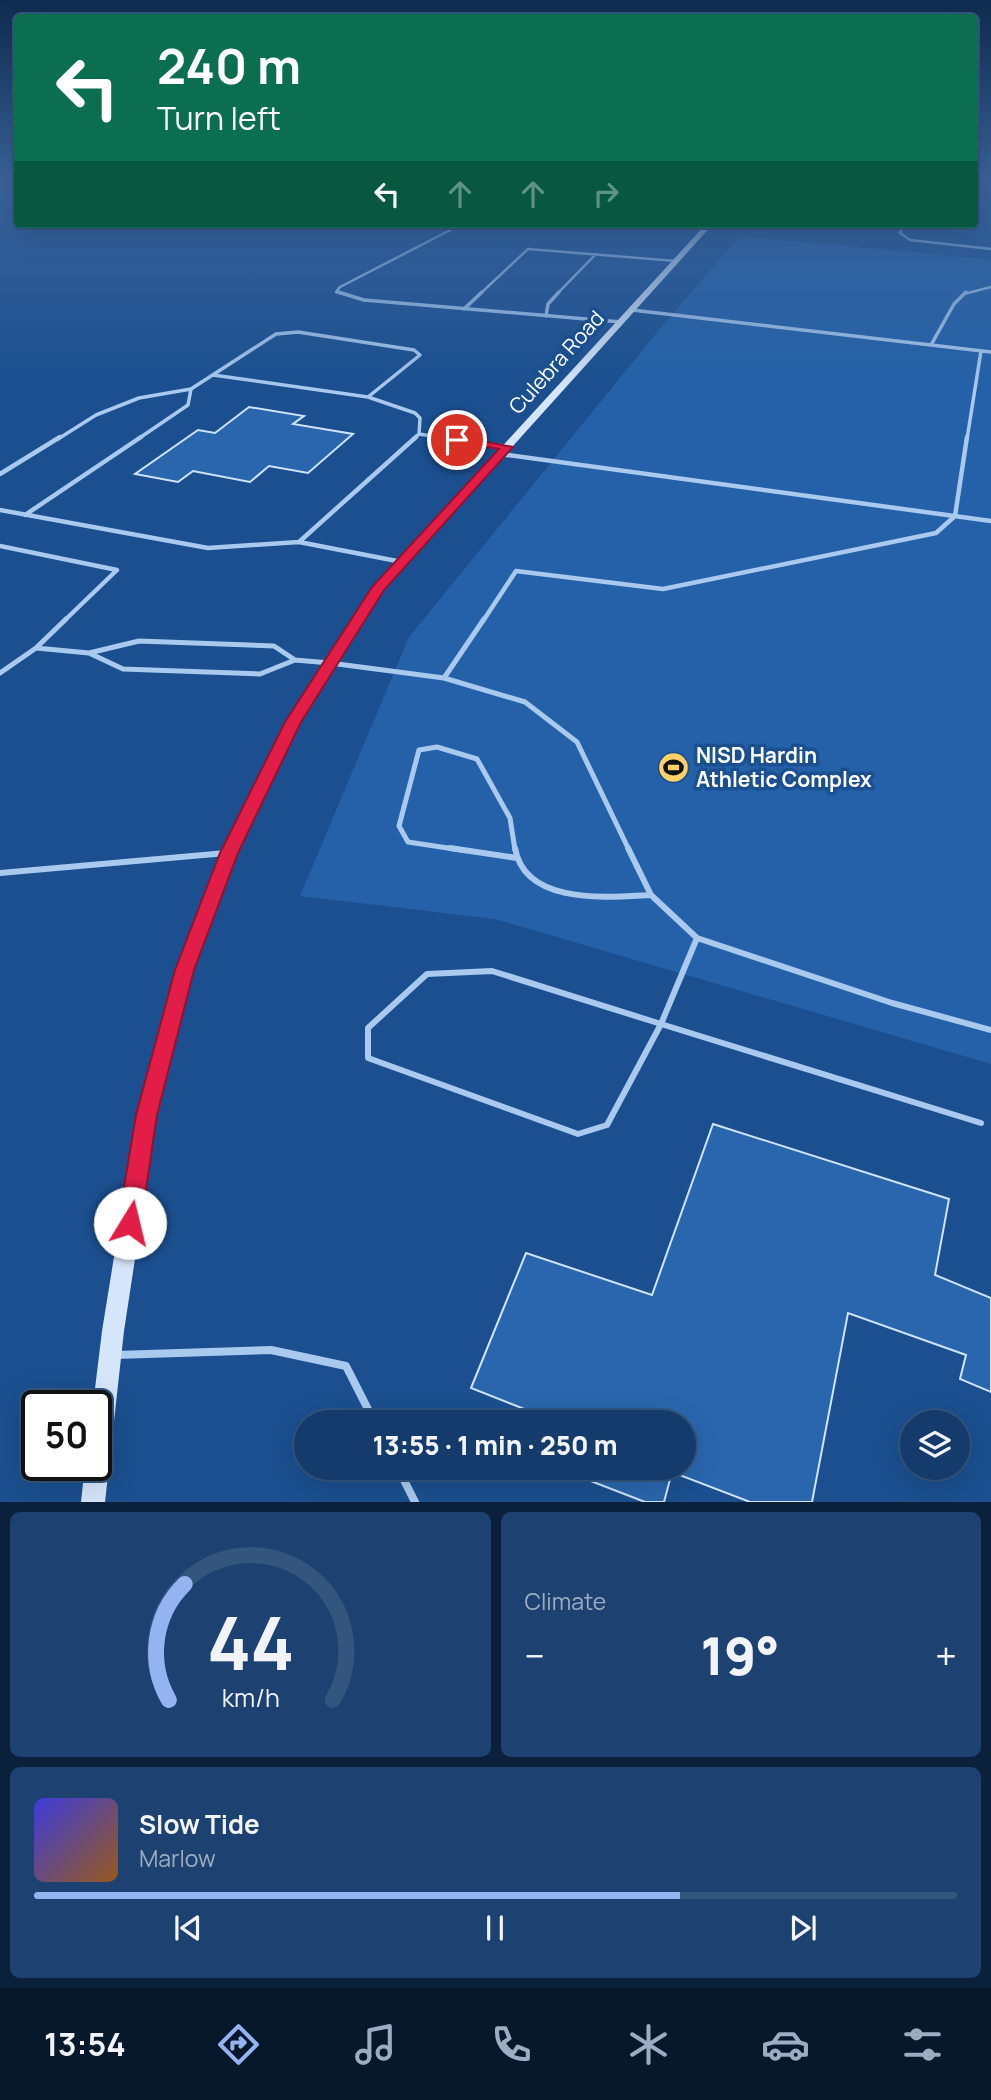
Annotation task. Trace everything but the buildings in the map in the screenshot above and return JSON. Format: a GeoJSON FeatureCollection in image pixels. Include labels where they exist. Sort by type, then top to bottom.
{"type":"FeatureCollection","features":[{"type":"Feature","properties":{"kind":"main road","name":"Culebra Road"},"geometry":{"type":"LineString","coordinates":[[93,1502],[110,1355],[147,1115],[184,970],[229,853],[293,722],[379,587],[687,249]]}},
{"type":"Feature","properties":{"kind":"lane"},"geometry":{"type":"LineString","coordinates":[[416,249],[336,292],[364,300],[621,323]]}},
{"type":"Feature","properties":{"kind":"lane"},"geometry":{"type":"LineString","coordinates":[[464,309],[528,249]]}},
{"type":"Feature","properties":{"kind":"lane"},"geometry":{"type":"LineString","coordinates":[[530,249],[676,261]]}},
{"type":"Feature","properties":{"kind":"lane"},"geometry":{"type":"LineString","coordinates":[[546,316],[548,304],[596,253]]}},
{"type":"Feature","properties":{"kind":"lane"},"geometry":{"type":"LineString","coordinates":[[931,345],[954,303],[967,291],[991,287]]}},
{"type":"Feature","properties":{"kind":"lane"},"geometry":{"type":"LineString","coordinates":[[632,310],[991,352]]}},
{"type":"Feature","properties":{"kind":"lane"},"geometry":{"type":"LineString","coordinates":[[0,474],[96,415],[139,398],[191,389],[276,334],[287,333],[414,350],[420,355],[368,397]]}},
{"type":"Feature","properties":{"kind":"lane"},"geometry":{"type":"LineString","coordinates":[[444,678],[516,571],[663,589],[936,533],[955,516],[981,351]]}},
{"type":"Feature","properties":{"kind":"lane"},"geometry":{"type":"LineString","coordinates":[[213,375],[368,397],[415,413],[420,418],[418,434],[299,542]]}},
{"type":"Feature","properties":{"kind":"lane"},"geometry":{"type":"LineString","coordinates":[[25,515],[188,405],[191,389]]}},
{"type":"Feature","properties":{"kind":"lane"},"geometry":{"type":"LineString","coordinates":[[418,434],[504,450],[991,521]]}},
{"type":"Feature","properties":{"kind":"lane"},"geometry":{"type":"LineString","coordinates":[[0,510],[208,548],[299,542],[402,562]]}},
{"type":"Feature","properties":{"kind":"lane"},"geometry":{"type":"LineString","coordinates":[[0,546],[117,569],[36,648],[0,673]]}},
{"type":"Feature","properties":{"kind":"lane"},"geometry":{"type":"LineString","coordinates":[[36,648],[89,653],[139,641],[274,646],[295,660]]}},
{"type":"Feature","properties":{"kind":"lane"},"geometry":{"type":"LineString","coordinates":[[89,653],[123,669],[260,674],[295,660],[330,663],[444,678],[525,702],[577,742],[651,895],[697,938],[892,1003],[991,1030]]}},
{"type":"Feature","properties":{"kind":"lane"},"geometry":{"type":"LineString","coordinates":[[517,858],[408,842],[399,826],[419,750],[437,747],[477,759],[513,828],[517,858],[540,884],[595,898],[651,895]]}},
{"type":"Feature","properties":{"kind":"lane"},"geometry":{"type":"LineString","coordinates":[[0,873],[229,853]]}},
{"type":"Feature","properties":{"kind":"lane"},"geometry":{"type":"LineString","coordinates":[[697,938],[691,962],[659,1024],[607,1125],[578,1134],[368,1058],[368,1028],[427,974],[492,971],[659,1024],[981,1123]]}},
{"type":"Feature","properties":{"kind":"lane"},"geometry":{"type":"LineString","coordinates":[[110,1355],[271,1350],[346,1366],[368,1410]]}},
{"type":"Feature","properties":{"kind":"lane"},"geometry":{"type":"LineString","coordinates":[[404,1480],[415,1502]]}},
{"type":"Feature","properties":{"kind":"shaded area","name":"NISD Hardin Athletic Complex"},"geometry":{"type":"Polygon","coordinates":[[[729,249],[877,249],[991,260],[991,1064],[495,919],[300,896],[409,637],[663,325],[729,249]]]}},
{"type":"Feature","properties":{"kind":"place","name":"NISD Hardin Athletic Complex"},"geometry":{"type":"Point","coordinates":[673,767]}},
{"type":"Feature","properties":{"kind":"route"},"geometry":{"type":"LineString","coordinates":[[130,1223],[147,1115],[184,970],[229,853],[293,722],[379,587],[507,447],[457,440]]}}]}
